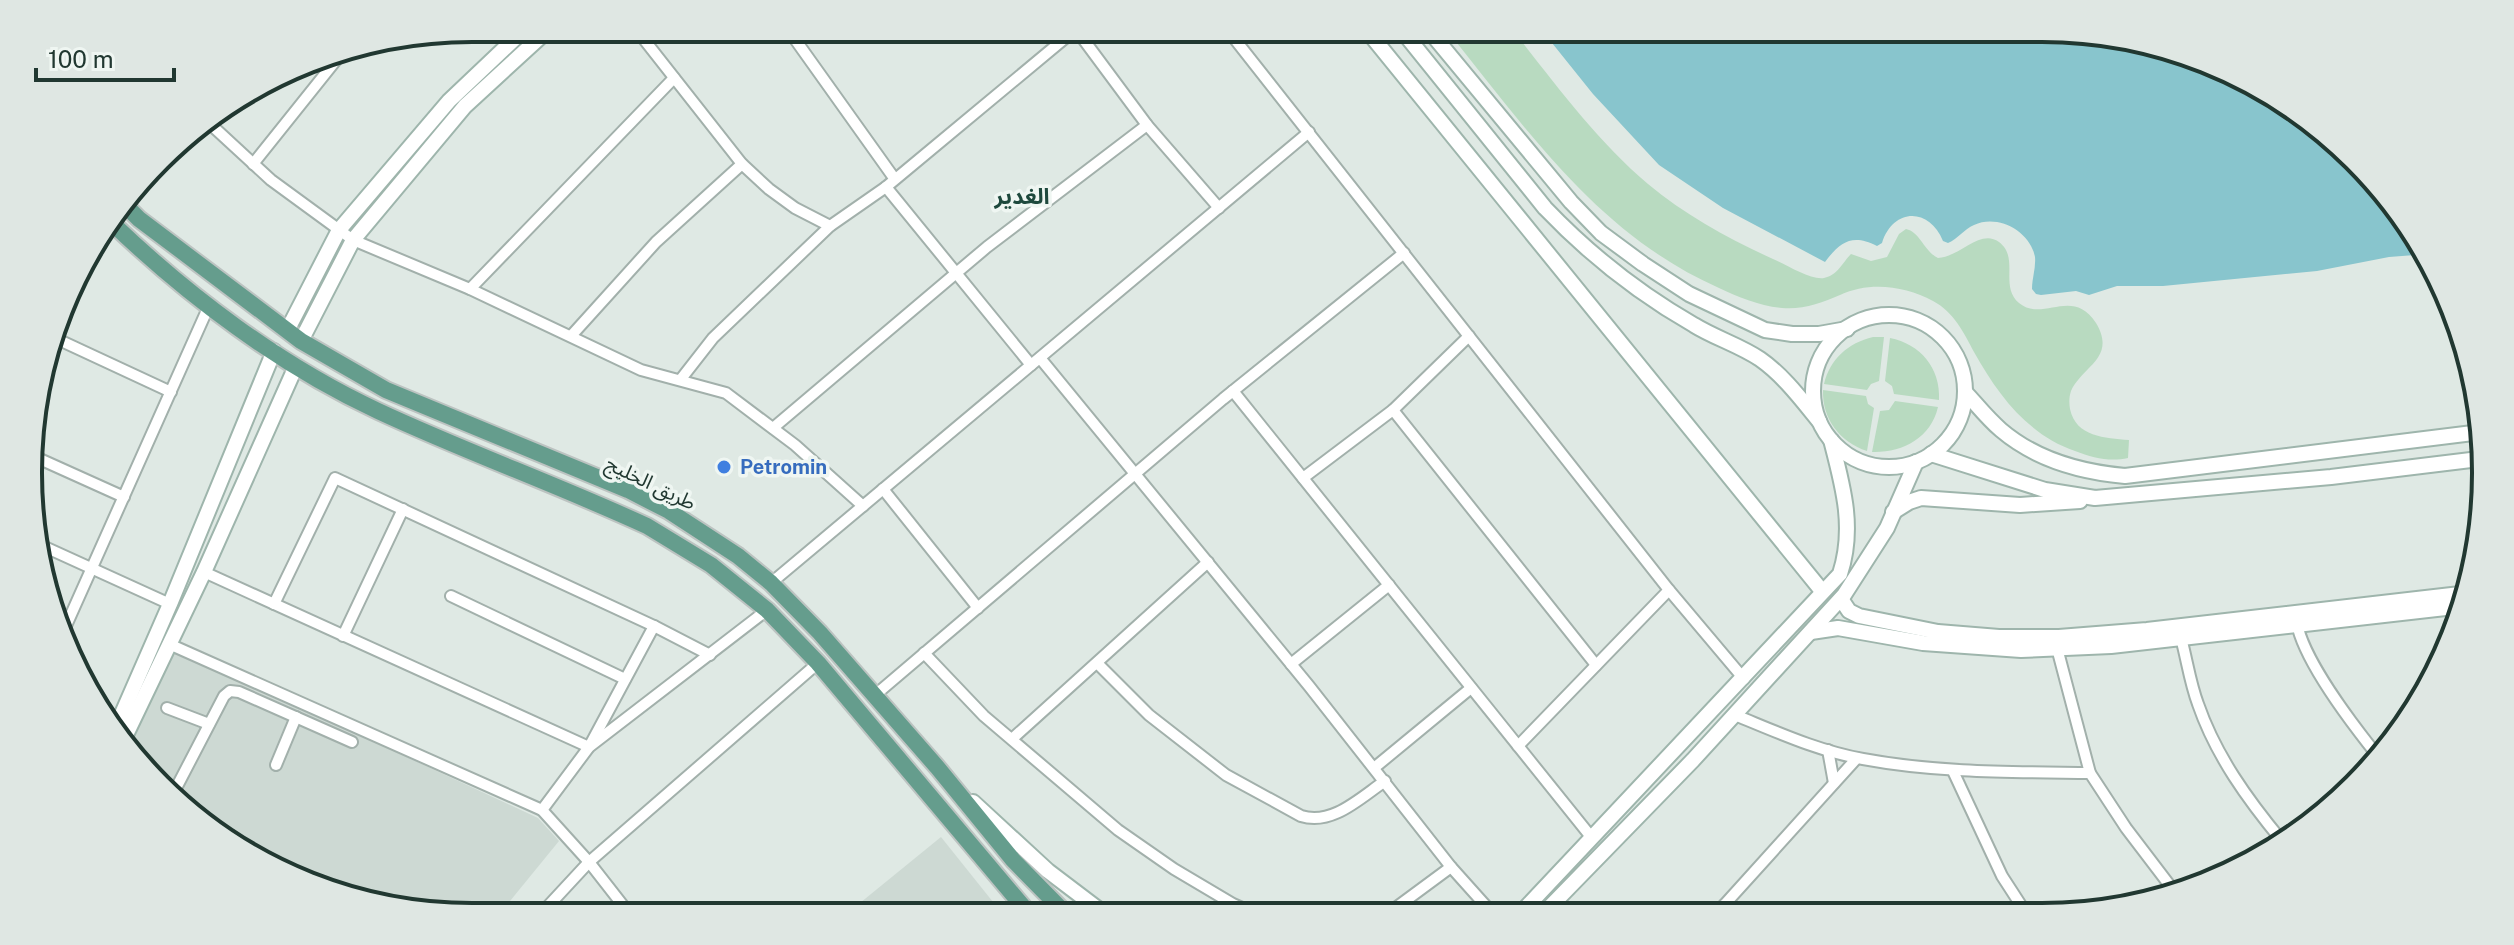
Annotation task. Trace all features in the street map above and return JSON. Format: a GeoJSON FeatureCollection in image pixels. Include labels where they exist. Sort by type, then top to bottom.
{"type":"FeatureCollection","features":[{"type":"Feature","properties":{"kind":"main road"},"geometry":{"type":"LineString","coordinates":[[287,331],[339,230],[449,101],[511,42]]}},
{"type":"Feature","properties":{"kind":"main road"},"geometry":{"type":"LineString","coordinates":[[301,341],[353,240],[465,106],[535,42]]}},
{"type":"Feature","properties":{"kind":"main road"},"geometry":{"type":"LineString","coordinates":[[1376,42],[1822,591]]}},
{"type":"Feature","properties":{"kind":"main road"},"geometry":{"type":"LineString","coordinates":[[1411,42],[1545,208],[1581,245],[1636,288],[1695,326],[1760,359],[1793,389],[1831,440],[1847,455],[1867,464],[1889,467],[1916,462],[1931,454],[1948,440],[1961,418],[1966,393],[1962,367],[1950,345],[1931,327],[1908,317],[1882,315],[1858,322],[1836,336],[1821,357],[1814,378],[1813,400],[1819,421]]}},
{"type":"Feature","properties":{"kind":"main road"},"geometry":{"type":"LineString","coordinates":[[1439,42],[1571,202],[1601,233],[1643,264],[1689,294],[1765,330],[1819,334],[1847,329]]}},
{"type":"Feature","properties":{"kind":"main road","name":"طريق الخليج"},"geometry":{"type":"LineString","coordinates":[[131,211],[301,341],[386,390],[659,506],[709,536],[771,583],[820,633],[1013,860],[1055,903]]}},
{"type":"Feature","properties":{"kind":"main road","name":"طريق الخليج"},"geometry":{"type":"LineString","coordinates":[[118,228],[208,308],[296,366],[376,410],[647,526],[711,565],[767,610],[818,663],[1020,903]]}},
{"type":"Feature","properties":{"kind":"main road"},"geometry":{"type":"LineString","coordinates":[[120,719],[274,351]]}},
{"type":"Feature","properties":{"kind":"main road"},"geometry":{"type":"LineString","coordinates":[[128,731],[204,572],[296,366]]}},
{"type":"Feature","properties":{"kind":"main road"},"geometry":{"type":"LineString","coordinates":[[1966,393],[2001,430],[2025,446],[2058,462],[2092,473],[2114,475],[2274,459],[2470,433]]}},
{"type":"Feature","properties":{"kind":"main road"},"geometry":{"type":"LineString","coordinates":[[1530,903],[1840,574],[1846,555],[1846,496],[1831,440]]}},
{"type":"Feature","properties":{"kind":"main road"},"geometry":{"type":"LineString","coordinates":[[1931,454],[2045,490],[2095,498]]}},
{"type":"Feature","properties":{"kind":"main road"},"geometry":{"type":"LineString","coordinates":[[1893,513],[1921,498],[2046,505],[2472,460]]}},
{"type":"Feature","properties":{"kind":"main road"},"geometry":{"type":"LineString","coordinates":[[1554,903],[1735,715],[1841,599],[1880,540],[1916,462]]}},
{"type":"Feature","properties":{"kind":"main road"},"geometry":{"type":"LineString","coordinates":[[1811,632],[1838,628],[1923,643],[2021,650],[2057,648],[2181,638],[2454,595]]}},
{"type":"Feature","properties":{"kind":"main road"},"geometry":{"type":"LineString","coordinates":[[1841,599],[1849,611],[1859,616],[1938,632],[1999,637],[2059,637],[2450,607]]}},
{"type":"Feature","properties":{"kind":"main road"},"geometry":{"type":"LineString","coordinates":[[937,767],[1048,871],[1090,903]]}},
{"type":"Feature","properties":{"kind":"main road"},"geometry":{"type":"LineString","coordinates":[[1561,903],[1571,886]]}},
{"type":"Feature","properties":{"kind":"street"},"geometry":{"type":"LineString","coordinates":[[646,42],[742,164],[795,208],[830,226]]}},
{"type":"Feature","properties":{"kind":"street"},"geometry":{"type":"LineString","coordinates":[[797,42],[894,178]]}},
{"type":"Feature","properties":{"kind":"street"},"geometry":{"type":"LineString","coordinates":[[681,379],[713,338],[830,226],[886,187],[1059,42]]}},
{"type":"Feature","properties":{"kind":"street"},"geometry":{"type":"LineString","coordinates":[[1085,42],[1147,125],[1219,208]]}},
{"type":"Feature","properties":{"kind":"street"},"geometry":{"type":"LineString","coordinates":[[1237,42],[1669,590],[1744,679]]}},
{"type":"Feature","properties":{"kind":"street"},"geometry":{"type":"LineString","coordinates":[[253,164],[331,66]]}},
{"type":"Feature","properties":{"kind":"street"},"geometry":{"type":"LineString","coordinates":[[470,289],[674,78]]}},
{"type":"Feature","properties":{"kind":"street"},"geometry":{"type":"LineString","coordinates":[[773,428],[957,272],[1147,125]]}},
{"type":"Feature","properties":{"kind":"street"},"geometry":{"type":"LineString","coordinates":[[214,128],[253,164],[353,240],[470,289],[641,370],[726,393],[773,428],[863,506]]}},
{"type":"Feature","properties":{"kind":"street"},"geometry":{"type":"LineString","coordinates":[[771,583],[1309,132]]}},
{"type":"Feature","properties":{"kind":"street"},"geometry":{"type":"LineString","coordinates":[[571,336],[656,242],[742,164]]}},
{"type":"Feature","properties":{"kind":"street"},"geometry":{"type":"LineString","coordinates":[[886,187],[1136,474],[1451,867],[1483,903]]}},
{"type":"Feature","properties":{"kind":"street"},"geometry":{"type":"LineString","coordinates":[[874,696],[1233,391],[1404,253]]}},
{"type":"Feature","properties":{"kind":"street"},"geometry":{"type":"LineString","coordinates":[[69,620],[208,308]]}},
{"type":"Feature","properties":{"kind":"street"},"geometry":{"type":"LineString","coordinates":[[1303,478],[1393,410],[1469,336]]}},
{"type":"Feature","properties":{"kind":"street"},"geometry":{"type":"LineString","coordinates":[[63,342],[171,392]]}},
{"type":"Feature","properties":{"kind":"street"},"geometry":{"type":"LineString","coordinates":[[1233,391],[1592,838]]}},
{"type":"Feature","properties":{"kind":"street"},"geometry":{"type":"LineString","coordinates":[[1393,410],[1596,665]]}},
{"type":"Feature","properties":{"kind":"street"},"geometry":{"type":"LineString","coordinates":[[42,460],[124,497]]}},
{"type":"Feature","properties":{"kind":"street"},"geometry":{"type":"LineString","coordinates":[[274,604],[335,478],[710,655]]}},
{"type":"Feature","properties":{"kind":"street"},"geometry":{"type":"LineString","coordinates":[[883,489],[978,608]]}},
{"type":"Feature","properties":{"kind":"street"},"geometry":{"type":"LineString","coordinates":[[343,636],[403,509]]}},
{"type":"Feature","properties":{"kind":"street"},"geometry":{"type":"LineString","coordinates":[[49,549],[170,604]]}},
{"type":"Feature","properties":{"kind":"street"},"geometry":{"type":"LineString","coordinates":[[1012,739],[1208,562]]}},
{"type":"Feature","properties":{"kind":"street"},"geometry":{"type":"LineString","coordinates":[[204,572],[589,747]]}},
{"type":"Feature","properties":{"kind":"street"},"geometry":{"type":"LineString","coordinates":[[1291,664],[1389,585]]}},
{"type":"Feature","properties":{"kind":"street"},"geometry":{"type":"LineString","coordinates":[[1518,746],[1669,590]]}},
{"type":"Feature","properties":{"kind":"street"},"geometry":{"type":"LineString","coordinates":[[451,596],[625,679]]}},
{"type":"Feature","properties":{"kind":"street"},"geometry":{"type":"LineString","coordinates":[[589,747],[767,610]]}},
{"type":"Feature","properties":{"kind":"street"},"geometry":{"type":"LineString","coordinates":[[2296,619],[2313,660],[2341,709],[2372,748]]}},
{"type":"Feature","properties":{"kind":"street"},"geometry":{"type":"LineString","coordinates":[[542,810],[589,747],[654,626]]}},
{"type":"Feature","properties":{"kind":"street"},"geometry":{"type":"LineString","coordinates":[[2181,638],[2197,704],[2222,758],[2276,833]]}},
{"type":"Feature","properties":{"kind":"street"},"geometry":{"type":"LineString","coordinates":[[169,644],[542,810],[621,903]]}},
{"type":"Feature","properties":{"kind":"street"},"geometry":{"type":"LineString","coordinates":[[2057,648],[2090,773],[2126,828],[2168,883]]}},
{"type":"Feature","properties":{"kind":"street"},"geometry":{"type":"LineString","coordinates":[[924,653],[984,716],[1118,830],[1174,869],[1231,903]]}},
{"type":"Feature","properties":{"kind":"street"},"geometry":{"type":"LineString","coordinates":[[551,903],[589,862],[818,663]]}},
{"type":"Feature","properties":{"kind":"street"},"geometry":{"type":"LineString","coordinates":[[1097,663],[1149,715],[1226,775],[1301,816],[1313,820],[1332,816],[1385,781]]}},
{"type":"Feature","properties":{"kind":"street"},"geometry":{"type":"LineString","coordinates":[[1374,768],[1471,688]]}},
{"type":"Feature","properties":{"kind":"street"},"geometry":{"type":"LineString","coordinates":[[177,785],[224,696],[230,691],[239,692],[352,742]]}},
{"type":"Feature","properties":{"kind":"street"},"geometry":{"type":"LineString","coordinates":[[167,708],[209,724]]}},
{"type":"Feature","properties":{"kind":"street"},"geometry":{"type":"LineString","coordinates":[[1735,715],[1808,745],[1857,758],[1953,771],[2090,773]]}},
{"type":"Feature","properties":{"kind":"street"},"geometry":{"type":"LineString","coordinates":[[276,765],[296,717]]}},
{"type":"Feature","properties":{"kind":"street"},"geometry":{"type":"LineString","coordinates":[[1828,750],[1834,783]]}},
{"type":"Feature","properties":{"kind":"street"},"geometry":{"type":"LineString","coordinates":[[1726,903],[1857,758]]}},
{"type":"Feature","properties":{"kind":"street"},"geometry":{"type":"LineString","coordinates":[[1953,771],[2002,876],[2020,903]]}},
{"type":"Feature","properties":{"kind":"street"},"geometry":{"type":"LineString","coordinates":[[1402,903],[1451,867]]}},
{"type":"Feature","properties":{"kind":"shaded area"},"geometry":{"type":"Polygon","coordinates":[[[170,647],[538,818],[559,841],[508,903],[444,902],[389,895],[334,880],[282,859],[257,845],[189,796],[130,734],[170,647]]]}},
{"type":"Feature","properties":{"kind":"shaded area"},"geometry":{"type":"Polygon","coordinates":[[[941,837],[994,903],[860,903],[941,837]]]}},
{"type":"Feature","properties":{"kind":"green space"},"geometry":{"type":"Polygon","coordinates":[[[1456,42],[1522,42],[1593,129],[1648,184],[1708,226],[1805,274],[1818,278],[1829,276],[1851,254],[1871,261],[1887,257],[1899,234],[1906,229],[1938,258],[1985,238],[1999,242],[2008,256],[2010,289],[2019,303],[2038,309],[2077,307],[2087,312],[2096,323],[2101,335],[2100,353],[2071,391],[2070,409],[2073,418],[2085,431],[2101,437],[2129,440],[2128,458],[2108,459],[2082,453],[2058,444],[2029,424],[1993,383],[1953,317],[1922,296],[1887,287],[1863,288],[1797,308],[1782,308],[1741,298],[1676,265],[1636,239],[1600,208],[1535,140],[1456,42]]]}},
{"type":"Feature","properties":{"kind":"green space"},"geometry":{"type":"Polygon","coordinates":[[[1873,337],[1884,337],[1879,381],[1867,390],[1824,384],[1841,353],[1873,337]]]}},
{"type":"Feature","properties":{"kind":"green space"},"geometry":{"type":"Polygon","coordinates":[[[1890,338],[1911,346],[1926,359],[1936,378],[1939,400],[1894,394],[1892,386],[1885,381],[1890,338]]]}},
{"type":"Feature","properties":{"kind":"green space"},"geometry":{"type":"Polygon","coordinates":[[[1823,390],[1866,396],[1868,404],[1874,408],[1867,451],[1849,442],[1834,428],[1823,401],[1823,390]]]}},
{"type":"Feature","properties":{"kind":"green space"},"geometry":{"type":"Polygon","coordinates":[[[1895,401],[1938,407],[1929,427],[1914,442],[1894,450],[1872,452],[1880,411],[1889,410],[1895,401]]]}},
{"type":"Feature","properties":{"kind":"water"},"geometry":{"type":"Polygon","coordinates":[[[1551,42],[2042,42],[2125,50],[2180,65],[2232,86],[2304,131],[2365,189],[2413,255],[2317,271],[2163,286],[2117,286],[2089,295],[2076,291],[2041,295],[2032,289],[2035,257],[2032,248],[2027,239],[2012,227],[2003,223],[1983,222],[1970,227],[1948,243],[1929,222],[1911,216],[1894,223],[1877,246],[1860,240],[1847,242],[1825,262],[1723,208],[1659,165],[1593,94],[1551,42]]]}},
{"type":"Feature","properties":{"kind":"place","name":"Petromin"},"geometry":{"type":"Point","coordinates":[724,467]}},
{"type":"Feature","properties":{"kind":"district","name":"الغدير"},"geometry":{"type":"Point","coordinates":[1022,196]}}]}
